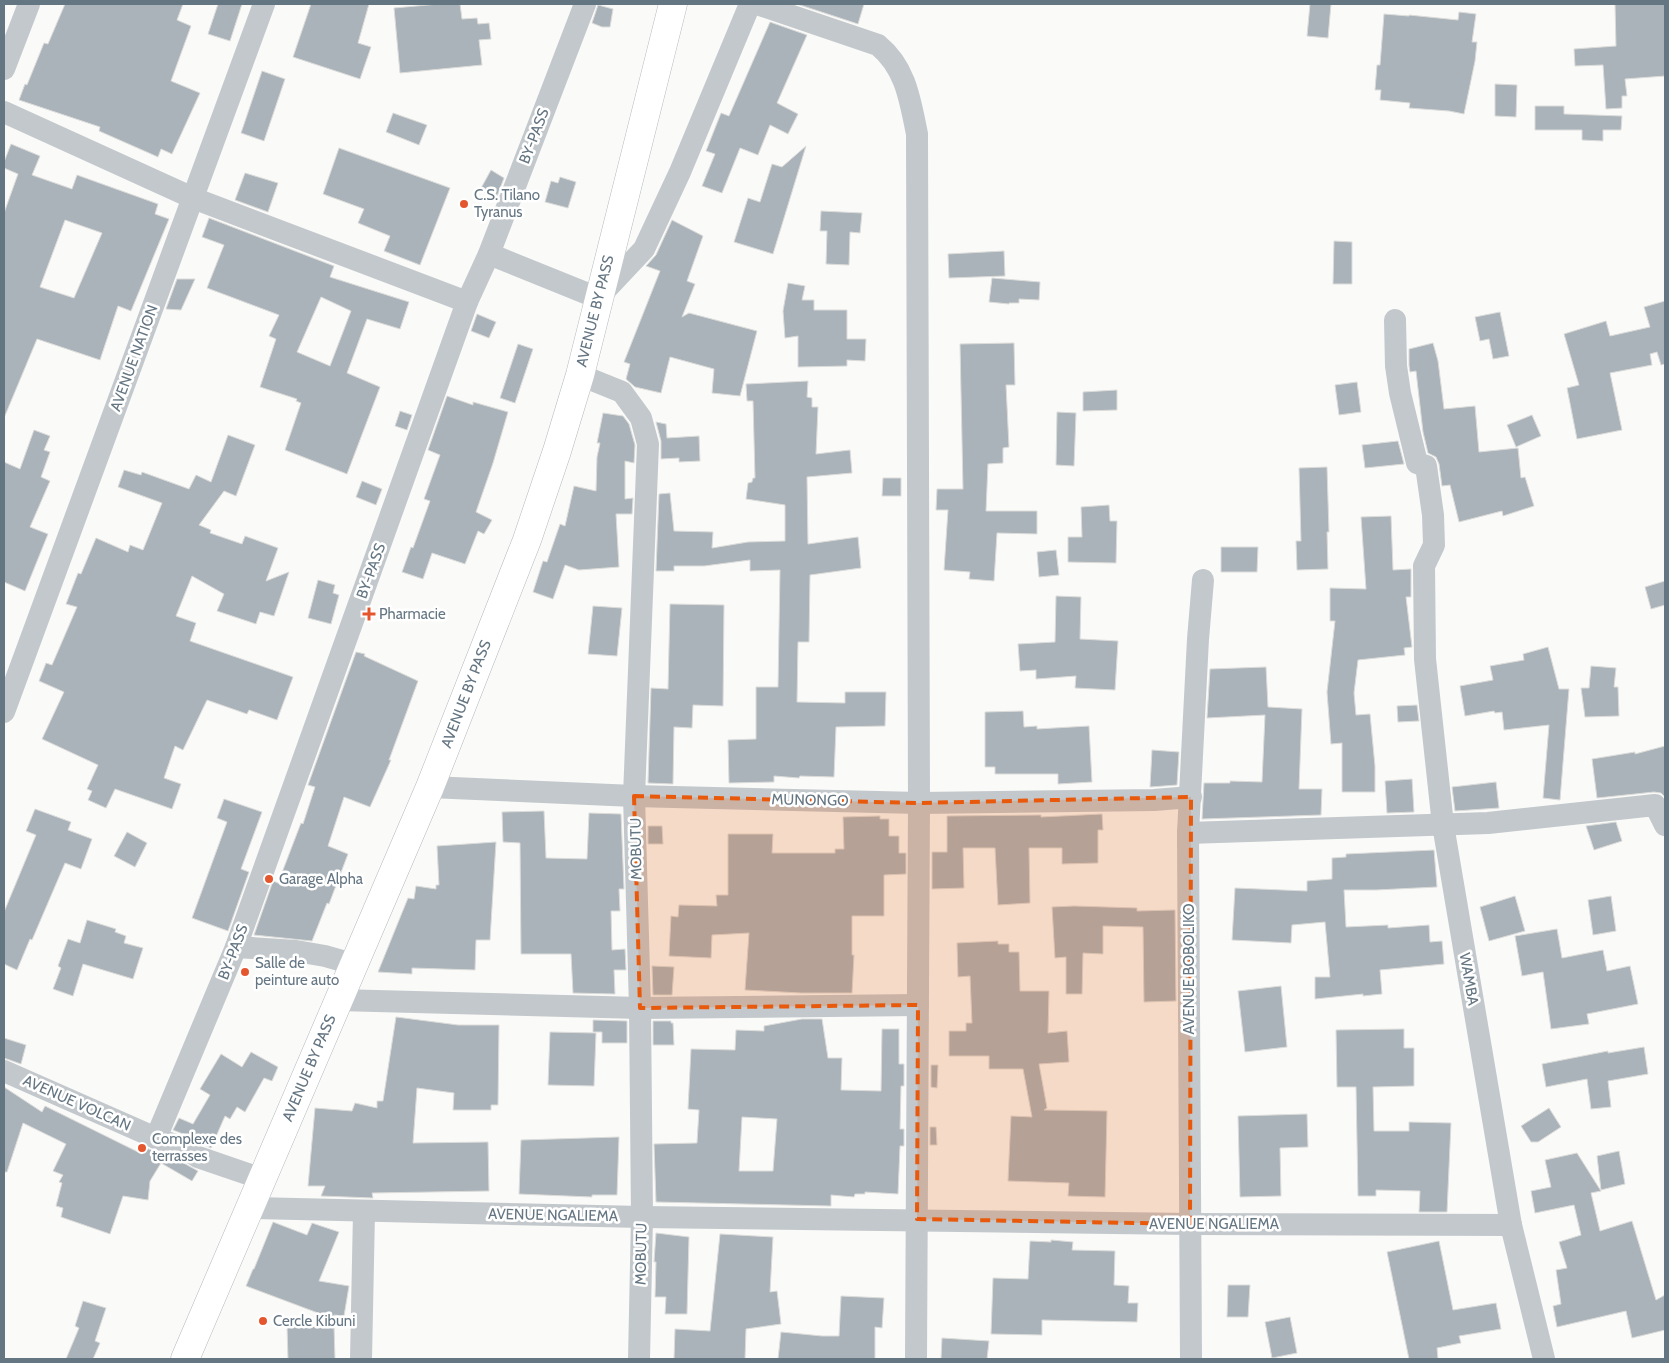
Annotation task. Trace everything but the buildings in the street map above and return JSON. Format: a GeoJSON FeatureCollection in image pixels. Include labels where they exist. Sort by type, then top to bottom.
{"type":"FeatureCollection","features":[{"type":"Feature","properties":{"kind":"highway","name":"AVENUE BY PASS"},"geometry":{"type":"LineString","coordinates":[[185,1359],[430,787],[527,540],[580,375],[672,4]]}},
{"type":"Feature","properties":{"kind":"street"},"geometry":{"type":"LineString","coordinates":[[4,69],[29,4]]}},
{"type":"Feature","properties":{"kind":"street","name":"AVENUE NATION"},"geometry":{"type":"LineString","coordinates":[[4,712],[264,4]]}},
{"type":"Feature","properties":{"kind":"street","name":"BY-PASS"},"geometry":{"type":"LineString","coordinates":[[156,1138],[236,948],[467,302],[489,254],[585,4]]}},
{"type":"Feature","properties":{"kind":"street"},"geometry":{"type":"LineString","coordinates":[[489,254],[598,298],[644,249],[658,215],[680,172],[750,4]]}},
{"type":"Feature","properties":{"kind":"street"},"geometry":{"type":"LineString","coordinates":[[756,4],[878,45],[889,54],[898,68],[909,93],[918,134],[919,803],[916,1359]]}},
{"type":"Feature","properties":{"kind":"street"},"geometry":{"type":"LineString","coordinates":[[4,112],[193,198],[467,302]]}},
{"type":"Feature","properties":{"kind":"street","name":"WAMBA"},"geometry":{"type":"LineString","coordinates":[[1395,320],[1396,366],[1400,393],[1417,463],[1426,466],[1432,506],[1434,545],[1424,566],[1425,659],[1443,825],[1511,1225],[1544,1359]]}},
{"type":"Feature","properties":{"kind":"street","name":"MOBUTU"},"geometry":{"type":"LineString","coordinates":[[580,375],[622,392],[641,418],[648,444],[634,796],[640,1008],[642,1217],[639,1359]]}},
{"type":"Feature","properties":{"kind":"street","name":"AVENUE BOBOLIKO"},"geometry":{"type":"LineString","coordinates":[[1191,1359],[1188,833],[1203,580]]}},
{"type":"Feature","properties":{"kind":"street","name":"MUNONGO"},"geometry":{"type":"LineString","coordinates":[[430,787],[634,796],[919,803],[1154,800],[1191,797]]}},
{"type":"Feature","properties":{"kind":"street"},"geometry":{"type":"LineString","coordinates":[[1188,833],[1488,823],[1654,805],[1665,824]]}},
{"type":"Feature","properties":{"kind":"street"},"geometry":{"type":"LineString","coordinates":[[236,948],[296,951],[325,956],[353,964]]}},
{"type":"Feature","properties":{"kind":"street"},"geometry":{"type":"LineString","coordinates":[[338,1000],[640,1008],[918,1005]]}},
{"type":"Feature","properties":{"kind":"street","name":"AVENUE VOLCAN"},"geometry":{"type":"LineString","coordinates":[[4,1071],[156,1138],[186,1149],[198,1157],[262,1179]]}},
{"type":"Feature","properties":{"kind":"street","name":"AVENUE NGALIEMA"},"geometry":{"type":"LineString","coordinates":[[250,1208],[642,1217],[917,1219],[1190,1224],[1511,1225]]}},
{"type":"Feature","properties":{"kind":"street"},"geometry":{"type":"LineString","coordinates":[[361,1359],[364,1212]]}},
{"type":"Feature","properties":{"kind":"highlighted area"},"geometry":{"type":"Polygon","coordinates":[[[634,796],[919,803],[1191,797],[1190,1224],[917,1219],[918,1005],[640,1008],[634,796]]]}},
{"type":"Feature","properties":{"kind":"place","name":"C.S. Tilano Tyranus"},"geometry":{"type":"Point","coordinates":[464,204]}},
{"type":"Feature","properties":{"kind":"place","name":"Pharmacie"},"geometry":{"type":"Point","coordinates":[369,614]}},
{"type":"Feature","properties":{"kind":"place","name":"Garage Alpha"},"geometry":{"type":"Point","coordinates":[269,879]}},
{"type":"Feature","properties":{"kind":"place","name":"Salle de peinture auto"},"geometry":{"type":"Point","coordinates":[245,972]}},
{"type":"Feature","properties":{"kind":"place","name":"Complexe des terrasses"},"geometry":{"type":"Point","coordinates":[142,1148]}},
{"type":"Feature","properties":{"kind":"place","name":"Cercle Kibuni"},"geometry":{"type":"Point","coordinates":[263,1321]}}]}
